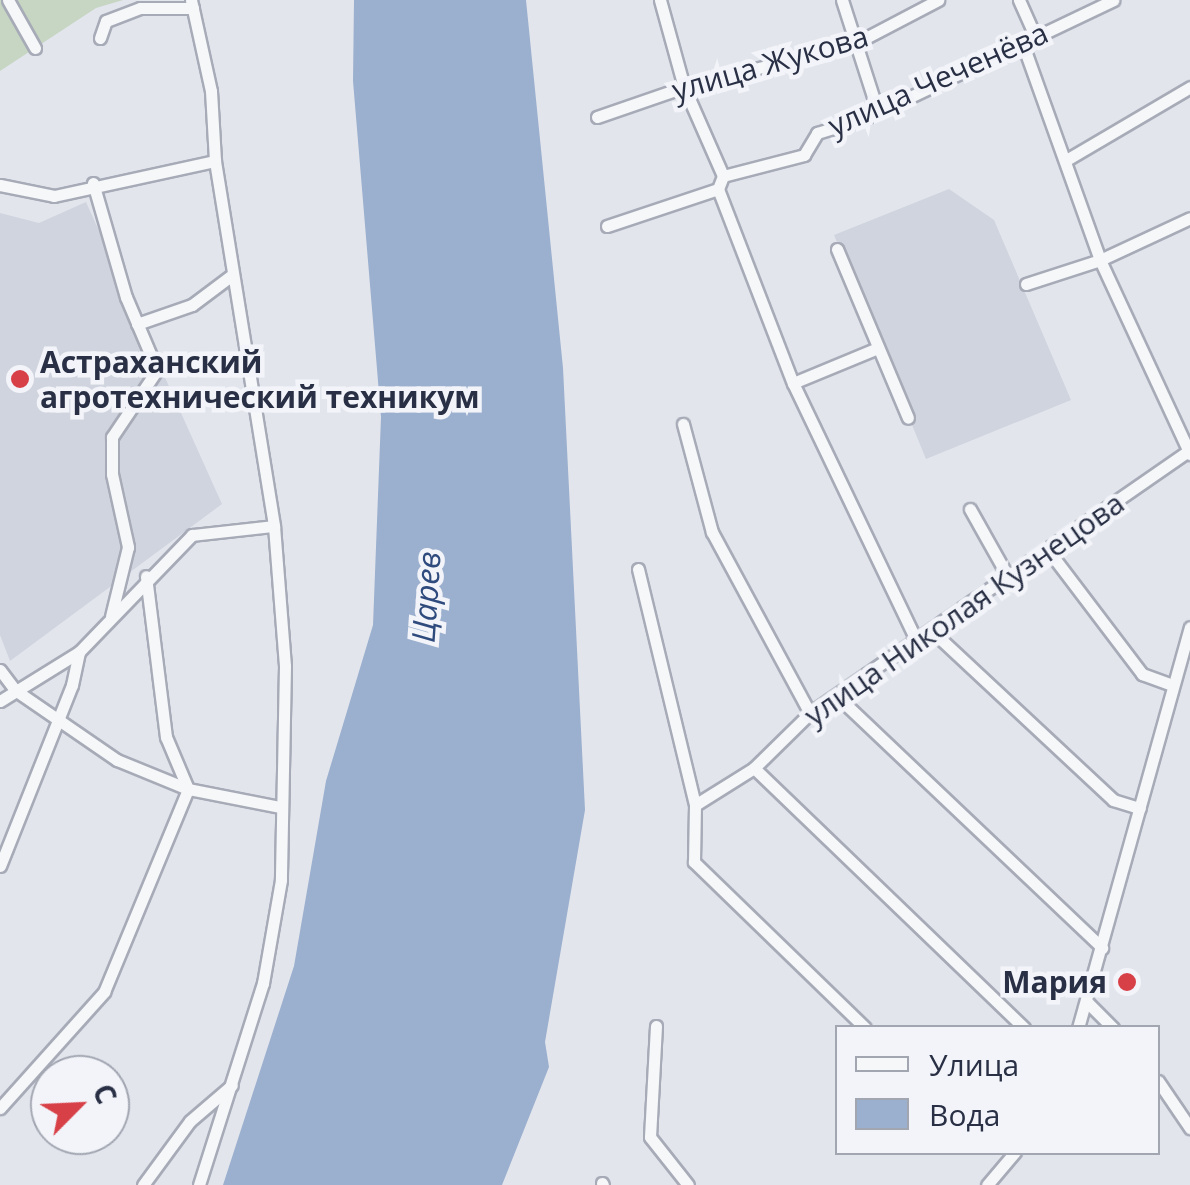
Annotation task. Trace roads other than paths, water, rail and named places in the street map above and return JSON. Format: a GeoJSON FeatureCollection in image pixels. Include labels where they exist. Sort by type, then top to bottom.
{"type":"FeatureCollection","features":[{"type":"Feature","properties":{"kind":"street"},"geometry":{"type":"LineString","coordinates":[[8,0],[36,48]]}},
{"type":"Feature","properties":{"kind":"street"},"geometry":{"type":"LineString","coordinates":[[660,0],[684,86],[793,382],[917,642]]}},
{"type":"Feature","properties":{"kind":"street"},"geometry":{"type":"LineString","coordinates":[[842,0],[878,112]]}},
{"type":"Feature","properties":{"kind":"street","name":"улица Жукова"},"geometry":{"type":"LineString","coordinates":[[597,118],[684,86],[856,43],[938,0]]}},
{"type":"Feature","properties":{"kind":"street"},"geometry":{"type":"LineString","coordinates":[[1019,0],[1036,36]]}},
{"type":"Feature","properties":{"kind":"street","name":"улица Чеченёва"},"geometry":{"type":"LineString","coordinates":[[607,226],[804,155],[818,133],[878,112],[1113,0]]}},
{"type":"Feature","properties":{"kind":"street"},"geometry":{"type":"LineString","coordinates":[[100,38],[106,21],[140,8],[192,4],[211,91],[216,162],[232,274],[274,526],[284,666],[281,880],[263,983],[199,1185]]}},
{"type":"Feature","properties":{"kind":"street"},"geometry":{"type":"LineString","coordinates":[[1022,42],[1068,160],[1100,260],[1188,453]]}},
{"type":"Feature","properties":{"kind":"street"},"geometry":{"type":"LineString","coordinates":[[1068,160],[1190,87]]}},
{"type":"Feature","properties":{"kind":"street"},"geometry":{"type":"LineString","coordinates":[[0,185],[42,197],[93,183],[216,162]]}},
{"type":"Feature","properties":{"kind":"street"},"geometry":{"type":"LineString","coordinates":[[93,183],[137,324],[157,370],[112,437],[112,474],[128,547],[111,616]]}},
{"type":"Feature","properties":{"kind":"street"},"geometry":{"type":"LineString","coordinates":[[1026,284],[1100,260],[1190,218]]}},
{"type":"Feature","properties":{"kind":"street"},"geometry":{"type":"LineString","coordinates":[[837,248],[908,418]]}},
{"type":"Feature","properties":{"kind":"street"},"geometry":{"type":"LineString","coordinates":[[137,324],[192,305],[232,274]]}},
{"type":"Feature","properties":{"kind":"street"},"geometry":{"type":"LineString","coordinates":[[793,382],[878,348]]}},
{"type":"Feature","properties":{"kind":"street"},"geometry":{"type":"LineString","coordinates":[[682,424],[712,532],[810,713]]}},
{"type":"Feature","properties":{"kind":"street","name":"улица Николая Кузнецова"},"geometry":{"type":"LineString","coordinates":[[696,805],[754,768],[810,713],[839,698],[1007,575],[1188,453]]}},
{"type":"Feature","properties":{"kind":"street"},"geometry":{"type":"LineString","coordinates":[[970,509],[1007,575]]}},
{"type":"Feature","properties":{"kind":"street"},"geometry":{"type":"LineString","coordinates":[[0,701],[78,652],[146,576],[192,535],[274,526]]}},
{"type":"Feature","properties":{"kind":"street"},"geometry":{"type":"LineString","coordinates":[[1048,550],[1142,674],[1173,685]]}},
{"type":"Feature","properties":{"kind":"street"},"geometry":{"type":"LineString","coordinates":[[638,570],[696,805],[694,862],[862,1025]]}},
{"type":"Feature","properties":{"kind":"street"},"geometry":{"type":"LineString","coordinates":[[0,1108],[104,992],[188,788],[166,736],[146,576]]}},
{"type":"Feature","properties":{"kind":"street"},"geometry":{"type":"LineString","coordinates":[[1079,1025],[1190,627]]}},
{"type":"Feature","properties":{"kind":"street"},"geometry":{"type":"LineString","coordinates":[[932,631],[1113,800],[1140,808]]}},
{"type":"Feature","properties":{"kind":"street"},"geometry":{"type":"LineString","coordinates":[[0,866],[58,722],[78,652]]}},
{"type":"Feature","properties":{"kind":"street"},"geometry":{"type":"LineString","coordinates":[[0,670],[15,690],[102,753],[188,788],[280,806]]}},
{"type":"Feature","properties":{"kind":"street"},"geometry":{"type":"LineString","coordinates":[[839,698],[1102,948]]}},
{"type":"Feature","properties":{"kind":"street"},"geometry":{"type":"LineString","coordinates":[[754,768],[1021,1025]]}},
{"type":"Feature","properties":{"kind":"street"},"geometry":{"type":"LineString","coordinates":[[1087,1002],[1111,1025]]}},
{"type":"Feature","properties":{"kind":"street"},"geometry":{"type":"LineString","coordinates":[[656,1026],[650,1136],[688,1185]]}},
{"type":"Feature","properties":{"kind":"street"},"geometry":{"type":"LineString","coordinates":[[1160,1084],[1190,1128]]}},
{"type":"Feature","properties":{"kind":"street"},"geometry":{"type":"LineString","coordinates":[[143,1185],[190,1121],[232,1086]]}},
{"type":"Feature","properties":{"kind":"street"},"geometry":{"type":"LineString","coordinates":[[987,1185],[1012,1155]]}},
{"type":"Feature","properties":{"kind":"water","name":"Царев"},"geometry":{"type":"Polygon","coordinates":[[[354,0],[526,0],[563,368],[585,810],[545,1042],[549,1067],[502,1185],[223,1185],[294,966],[326,781],[373,625],[381,417],[353,81],[354,0]]]}},
{"type":"Feature","properties":{"kind":"place","name":"Астраханский агротехнический техникум"},"geometry":{"type":"Point","coordinates":[20,379]}},
{"type":"Feature","properties":{"kind":"place","name":"Мария"},"geometry":{"type":"Point","coordinates":[1127,982]}}]}
